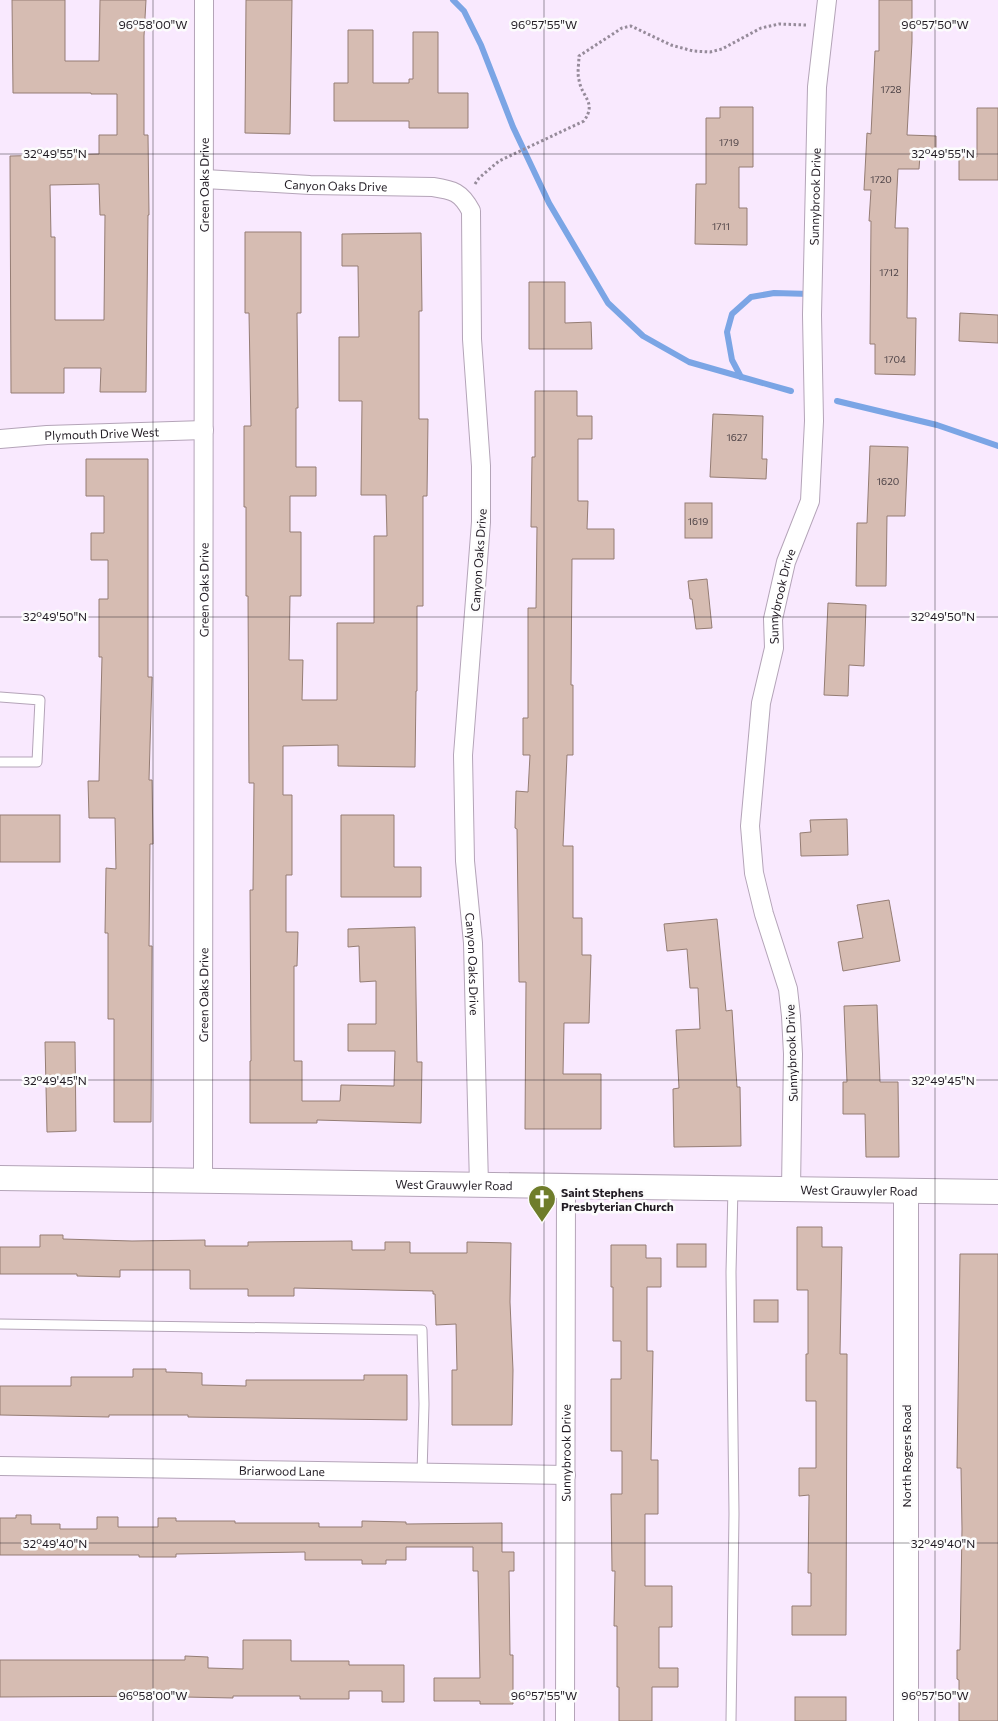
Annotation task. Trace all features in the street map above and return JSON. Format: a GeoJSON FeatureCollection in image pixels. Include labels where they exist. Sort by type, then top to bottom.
{"type":"FeatureCollection","features":[{"type":"Feature","properties":{"kind":"main road","name":"West Grauwyler Road"},"geometry":{"type":"LineString","coordinates":[[0,1178],[998,1192]]}},
{"type":"Feature","properties":{"kind":"main road","name":"North Rogers Road"},"geometry":{"type":"LineString","coordinates":[[906,1190],[906,1721]]}},
{"type":"Feature","properties":{"kind":"street","name":"Green Oaks Drive"},"geometry":{"type":"LineString","coordinates":[[203,1180],[204,0]]}},
{"type":"Feature","properties":{"kind":"street","name":"Sunnybrook Drive"},"geometry":{"type":"LineString","coordinates":[[791,1189],[793,1054],[788,989],[764,914],[754,873],[750,826],[762,703],[774,648],[773,619],[786,562],[810,501],[814,420],[812,316],[817,87],[827,0]]}},
{"type":"Feature","properties":{"kind":"street","name":"Canyon Oaks Drive"},"geometry":{"type":"LineString","coordinates":[[205,179],[310,185],[433,187],[458,193],[465,199],[471,211],[472,339],[481,466],[481,522],[463,755],[465,861],[473,944],[479,1184]]}},
{"type":"Feature","properties":{"kind":"street","name":"Plymouth Drive West"},"geometry":{"type":"LineString","coordinates":[[0,439],[47,435],[204,430]]}},
{"type":"Feature","properties":{"kind":"street","name":"Sunnybrook Drive"},"geometry":{"type":"LineString","coordinates":[[565,1721],[566,1186]]}},
{"type":"Feature","properties":{"kind":"street","name":"Briarwood Lane"},"geometry":{"type":"LineString","coordinates":[[0,1466],[566,1475]]}},
{"type":"Feature","properties":{"kind":"lane"},"geometry":{"type":"LineString","coordinates":[[0,697],[40,700],[37,762],[0,762]]}},
{"type":"Feature","properties":{"kind":"lane"},"geometry":{"type":"LineString","coordinates":[[730,1721],[734,1514],[731,1272],[733,1188]]}},
{"type":"Feature","properties":{"kind":"lane"},"geometry":{"type":"LineString","coordinates":[[0,1324],[422,1330],[424,1404],[422,1473]]}},
{"type":"Feature","properties":{"kind":"path"},"geometry":{"type":"LineString","coordinates":[[465,199],[479,178],[499,161],[584,121],[589,111],[588,99],[579,81],[579,56],[622,28],[630,26],[671,45],[693,51],[710,52],[722,49],[761,28],[779,24],[824,26]]}},
{"type":"Feature","properties":{"kind":"building"},"geometry":{"type":"Polygon","coordinates":[[[12,0],[65,0],[65,61],[99,61],[100,0],[146,0],[144,135],[148,135],[149,215],[146,392],[100,392],[101,368],[64,368],[64,393],[11,393],[10,156],[99,154],[99,135],[117,135],[117,94],[13,93],[12,0]],[[99,184],[50,185],[51,237],[55,237],[55,320],[104,320],[105,215],[100,215],[99,184]]]}},
{"type":"Feature","properties":{"kind":"building"},"geometry":{"type":"Polygon","coordinates":[[[246,0],[292,0],[290,134],[245,133],[246,0]]]}},
{"type":"Feature","properties":{"kind":"building"},"geometry":{"type":"Polygon","coordinates":[[[879,0],[912,0],[912,42],[907,135],[936,136],[936,155],[920,155],[919,169],[898,169],[895,228],[908,228],[907,318],[916,318],[915,375],[875,374],[875,344],[870,344],[871,221],[869,221],[871,190],[864,190],[867,133],[871,134],[875,51],[879,51],[879,0]]]}},
{"type":"Feature","properties":{"kind":"building"},"geometry":{"type":"Polygon","coordinates":[[[348,30],[373,30],[373,83],[409,83],[409,79],[413,79],[413,32],[438,32],[438,93],[468,93],[468,128],[409,128],[409,121],[334,121],[334,83],[348,83],[348,30]]]}},
{"type":"Feature","properties":{"kind":"building"},"geometry":{"type":"Polygon","coordinates":[[[720,107],[753,107],[753,167],[739,167],[739,208],[747,208],[747,245],[695,244],[696,184],[706,184],[706,118],[720,118],[720,107]]]}},
{"type":"Feature","properties":{"kind":"building"},"geometry":{"type":"Polygon","coordinates":[[[977,108],[998,108],[998,180],[959,180],[959,157],[977,157],[977,108]]]}},
{"type":"Feature","properties":{"kind":"building"},"geometry":{"type":"Polygon","coordinates":[[[245,232],[301,232],[301,313],[297,313],[298,408],[296,408],[296,467],[316,467],[316,496],[290,496],[290,532],[301,532],[301,596],[290,596],[289,660],[303,660],[302,700],[337,700],[337,623],[374,623],[374,536],[387,536],[386,495],[361,495],[362,401],[339,401],[339,337],[359,337],[358,266],[342,266],[342,234],[421,233],[422,311],[419,311],[419,419],[428,419],[427,496],[423,496],[423,606],[417,606],[415,767],[338,766],[338,745],[283,746],[283,795],[292,795],[292,875],[286,875],[286,932],[298,932],[297,966],[294,966],[294,1061],[302,1061],[302,1101],[340,1101],[341,1085],[394,1086],[395,1051],[348,1051],[348,1024],[376,1024],[376,981],[360,982],[359,946],[348,947],[348,929],[415,927],[417,1062],[422,1062],[421,1123],[317,1120],[317,1123],[250,1123],[250,890],[253,890],[254,783],[249,783],[248,596],[246,596],[246,507],[244,507],[244,426],[251,426],[249,313],[245,313],[245,232]]]}},
{"type":"Feature","properties":{"kind":"building"},"geometry":{"type":"Polygon","coordinates":[[[529,282],[565,282],[565,323],[591,322],[592,349],[529,349],[529,282]]]}},
{"type":"Feature","properties":{"kind":"building"},"geometry":{"type":"Polygon","coordinates":[[[960,313],[998,315],[998,343],[959,341],[960,313]]]}},
{"type":"Feature","properties":{"kind":"building"},"geometry":{"type":"Polygon","coordinates":[[[535,391],[577,391],[577,416],[592,416],[592,439],[578,439],[578,501],[588,501],[587,529],[614,529],[614,559],[572,559],[571,685],[573,685],[573,755],[567,755],[563,846],[573,846],[573,918],[582,918],[582,955],[591,955],[589,1023],[564,1023],[563,1074],[601,1074],[601,1129],[525,1129],[526,982],[519,982],[517,829],[515,828],[516,791],[528,792],[530,755],[523,755],[523,718],[528,718],[528,608],[536,608],[537,527],[531,527],[532,457],[535,457],[535,391]]]}},
{"type":"Feature","properties":{"kind":"building"},"geometry":{"type":"Polygon","coordinates":[[[713,414],[763,416],[762,459],[767,459],[766,479],[710,477],[713,414]]]}},
{"type":"Feature","properties":{"kind":"building"},"geometry":{"type":"Polygon","coordinates":[[[870,446],[908,447],[905,516],[887,516],[886,586],[856,586],[857,523],[867,523],[870,446]]]}},
{"type":"Feature","properties":{"kind":"building"},"geometry":{"type":"Polygon","coordinates":[[[86,459],[148,459],[148,677],[152,677],[149,780],[152,780],[153,844],[150,844],[149,946],[152,946],[151,1122],[114,1122],[114,1019],[108,1019],[108,933],[105,933],[106,868],[116,869],[115,818],[89,818],[88,781],[99,781],[102,657],[99,657],[99,599],[108,599],[108,560],[91,560],[91,533],[104,533],[104,496],[86,496],[86,459]]]}},
{"type":"Feature","properties":{"kind":"building"},"geometry":{"type":"Polygon","coordinates":[[[685,503],[712,503],[712,538],[685,538],[685,503]]]}},
{"type":"Feature","properties":{"kind":"building"},"geometry":{"type":"Polygon","coordinates":[[[707,579],[712,628],[696,629],[688,581],[707,579]]]}},
{"type":"Feature","properties":{"kind":"building"},"geometry":{"type":"Polygon","coordinates":[[[828,603],[866,605],[864,666],[849,665],[848,696],[824,695],[828,603]]]}},
{"type":"Feature","properties":{"kind":"building"},"geometry":{"type":"Polygon","coordinates":[[[0,815],[60,815],[60,862],[0,862],[0,815]]]}},
{"type":"Feature","properties":{"kind":"building"},"geometry":{"type":"Polygon","coordinates":[[[341,815],[394,815],[394,867],[421,867],[421,897],[341,897],[341,815]]]}},
{"type":"Feature","properties":{"kind":"building"},"geometry":{"type":"Polygon","coordinates":[[[847,819],[848,855],[801,856],[800,833],[811,832],[810,820],[847,819]]]}},
{"type":"Feature","properties":{"kind":"building"},"geometry":{"type":"Polygon","coordinates":[[[889,900],[900,961],[843,971],[838,942],[863,938],[857,905],[889,900]]]}},
{"type":"Feature","properties":{"kind":"building"},"geometry":{"type":"Polygon","coordinates":[[[717,919],[726,1011],[732,1010],[737,1087],[740,1087],[741,1146],[674,1147],[673,1089],[679,1088],[676,1030],[700,1029],[698,988],[690,988],[687,949],[667,951],[664,924],[717,919]]]}},
{"type":"Feature","properties":{"kind":"building"},"geometry":{"type":"Polygon","coordinates":[[[877,1005],[880,1082],[898,1082],[899,1157],[866,1157],[865,1114],[843,1114],[843,1082],[847,1082],[844,1006],[877,1005]]]}},
{"type":"Feature","properties":{"kind":"building"},"geometry":{"type":"Polygon","coordinates":[[[45,1042],[75,1042],[76,1131],[47,1132],[45,1042]]]}},
{"type":"Feature","properties":{"kind":"building"},"geometry":{"type":"Polygon","coordinates":[[[797,1227],[822,1227],[822,1247],[842,1247],[840,1354],[847,1354],[846,1635],[792,1635],[792,1606],[811,1606],[811,1573],[808,1573],[809,1495],[799,1496],[799,1468],[816,1468],[816,1401],[806,1401],[808,1290],[797,1290],[797,1227]]]}},
{"type":"Feature","properties":{"kind":"building"},"geometry":{"type":"Polygon","coordinates":[[[40,1235],[63,1235],[63,1239],[132,1241],[205,1240],[205,1246],[248,1246],[248,1242],[352,1241],[352,1250],[385,1250],[385,1242],[410,1242],[410,1253],[467,1253],[467,1242],[511,1243],[512,1425],[452,1425],[452,1370],[457,1370],[456,1324],[436,1325],[435,1294],[433,1294],[433,1291],[294,1288],[294,1296],[248,1296],[248,1289],[190,1289],[190,1270],[120,1270],[120,1277],[77,1276],[77,1274],[0,1274],[0,1247],[40,1247],[40,1235]]]}},
{"type":"Feature","properties":{"kind":"building"},"geometry":{"type":"Polygon","coordinates":[[[677,1244],[706,1244],[706,1267],[677,1267],[677,1244]]]}},
{"type":"Feature","properties":{"kind":"building"},"geometry":{"type":"Polygon","coordinates":[[[611,1245],[646,1245],[646,1258],[661,1258],[661,1287],[647,1287],[647,1351],[653,1351],[651,1460],[658,1460],[658,1514],[645,1514],[645,1586],[672,1586],[672,1627],[659,1627],[659,1668],[678,1668],[678,1687],[652,1687],[652,1721],[619,1721],[617,1626],[614,1626],[615,1571],[612,1571],[611,1494],[622,1494],[622,1451],[611,1451],[611,1379],[621,1379],[621,1341],[613,1341],[611,1245]]]}},
{"type":"Feature","properties":{"kind":"building"},"geometry":{"type":"Polygon","coordinates":[[[960,1254],[998,1254],[998,1721],[959,1721],[957,1650],[960,1650],[962,1529],[961,1468],[957,1468],[960,1254]]]}},
{"type":"Feature","properties":{"kind":"building"},"geometry":{"type":"Polygon","coordinates":[[[754,1300],[778,1300],[778,1322],[754,1322],[754,1300]]]}},
{"type":"Feature","properties":{"kind":"building"},"geometry":{"type":"Polygon","coordinates":[[[133,1369],[166,1369],[166,1372],[202,1373],[202,1385],[246,1386],[246,1380],[364,1380],[364,1375],[407,1375],[407,1420],[188,1417],[188,1415],[109,1415],[109,1417],[0,1415],[0,1386],[71,1386],[71,1377],[133,1377],[133,1369]]]}},
{"type":"Feature","properties":{"kind":"building"},"geometry":{"type":"Polygon","coordinates":[[[16,1515],[31,1515],[31,1524],[60,1524],[60,1529],[97,1529],[97,1517],[118,1517],[118,1527],[158,1527],[158,1518],[176,1518],[176,1521],[235,1521],[235,1523],[319,1523],[319,1527],[362,1527],[362,1521],[406,1522],[406,1524],[502,1523],[502,1552],[514,1552],[514,1571],[509,1571],[510,1655],[513,1655],[513,1704],[480,1704],[480,1701],[434,1701],[434,1678],[480,1678],[478,1571],[473,1571],[473,1547],[406,1547],[406,1560],[386,1560],[386,1564],[362,1564],[362,1560],[305,1560],[305,1552],[176,1554],[176,1557],[139,1557],[139,1555],[0,1555],[0,1518],[16,1518],[16,1515]]]}},
{"type":"Feature","properties":{"kind":"building"},"geometry":{"type":"Polygon","coordinates":[[[243,1640],[291,1640],[291,1661],[349,1661],[349,1665],[404,1665],[404,1702],[382,1702],[382,1691],[349,1691],[349,1699],[300,1699],[300,1696],[233,1696],[233,1698],[185,1696],[0,1697],[0,1660],[185,1660],[185,1656],[208,1657],[208,1668],[243,1669],[243,1640]]]}},
{"type":"Feature","properties":{"kind":"building"},"geometry":{"type":"Polygon","coordinates":[[[795,1697],[846,1697],[846,1721],[795,1721],[795,1697]]]}},
{"type":"Feature","properties":{"kind":"waterway"},"geometry":{"type":"LineString","coordinates":[[453,0],[464,11],[481,45],[513,127],[549,203],[608,303],[643,336],[689,362],[791,391]]}},
{"type":"Feature","properties":{"kind":"waterway"},"geometry":{"type":"LineString","coordinates":[[741,377],[732,360],[727,332],[732,314],[751,297],[774,293],[811,294]]}},
{"type":"Feature","properties":{"kind":"waterway"},"geometry":{"type":"LineString","coordinates":[[837,401],[937,425],[998,446]]}},
{"type":"Feature","properties":{"kind":"place","name":"Saint Stephens Presbyterian Church"},"geometry":{"type":"Point","coordinates":[542,1223]}}]}
